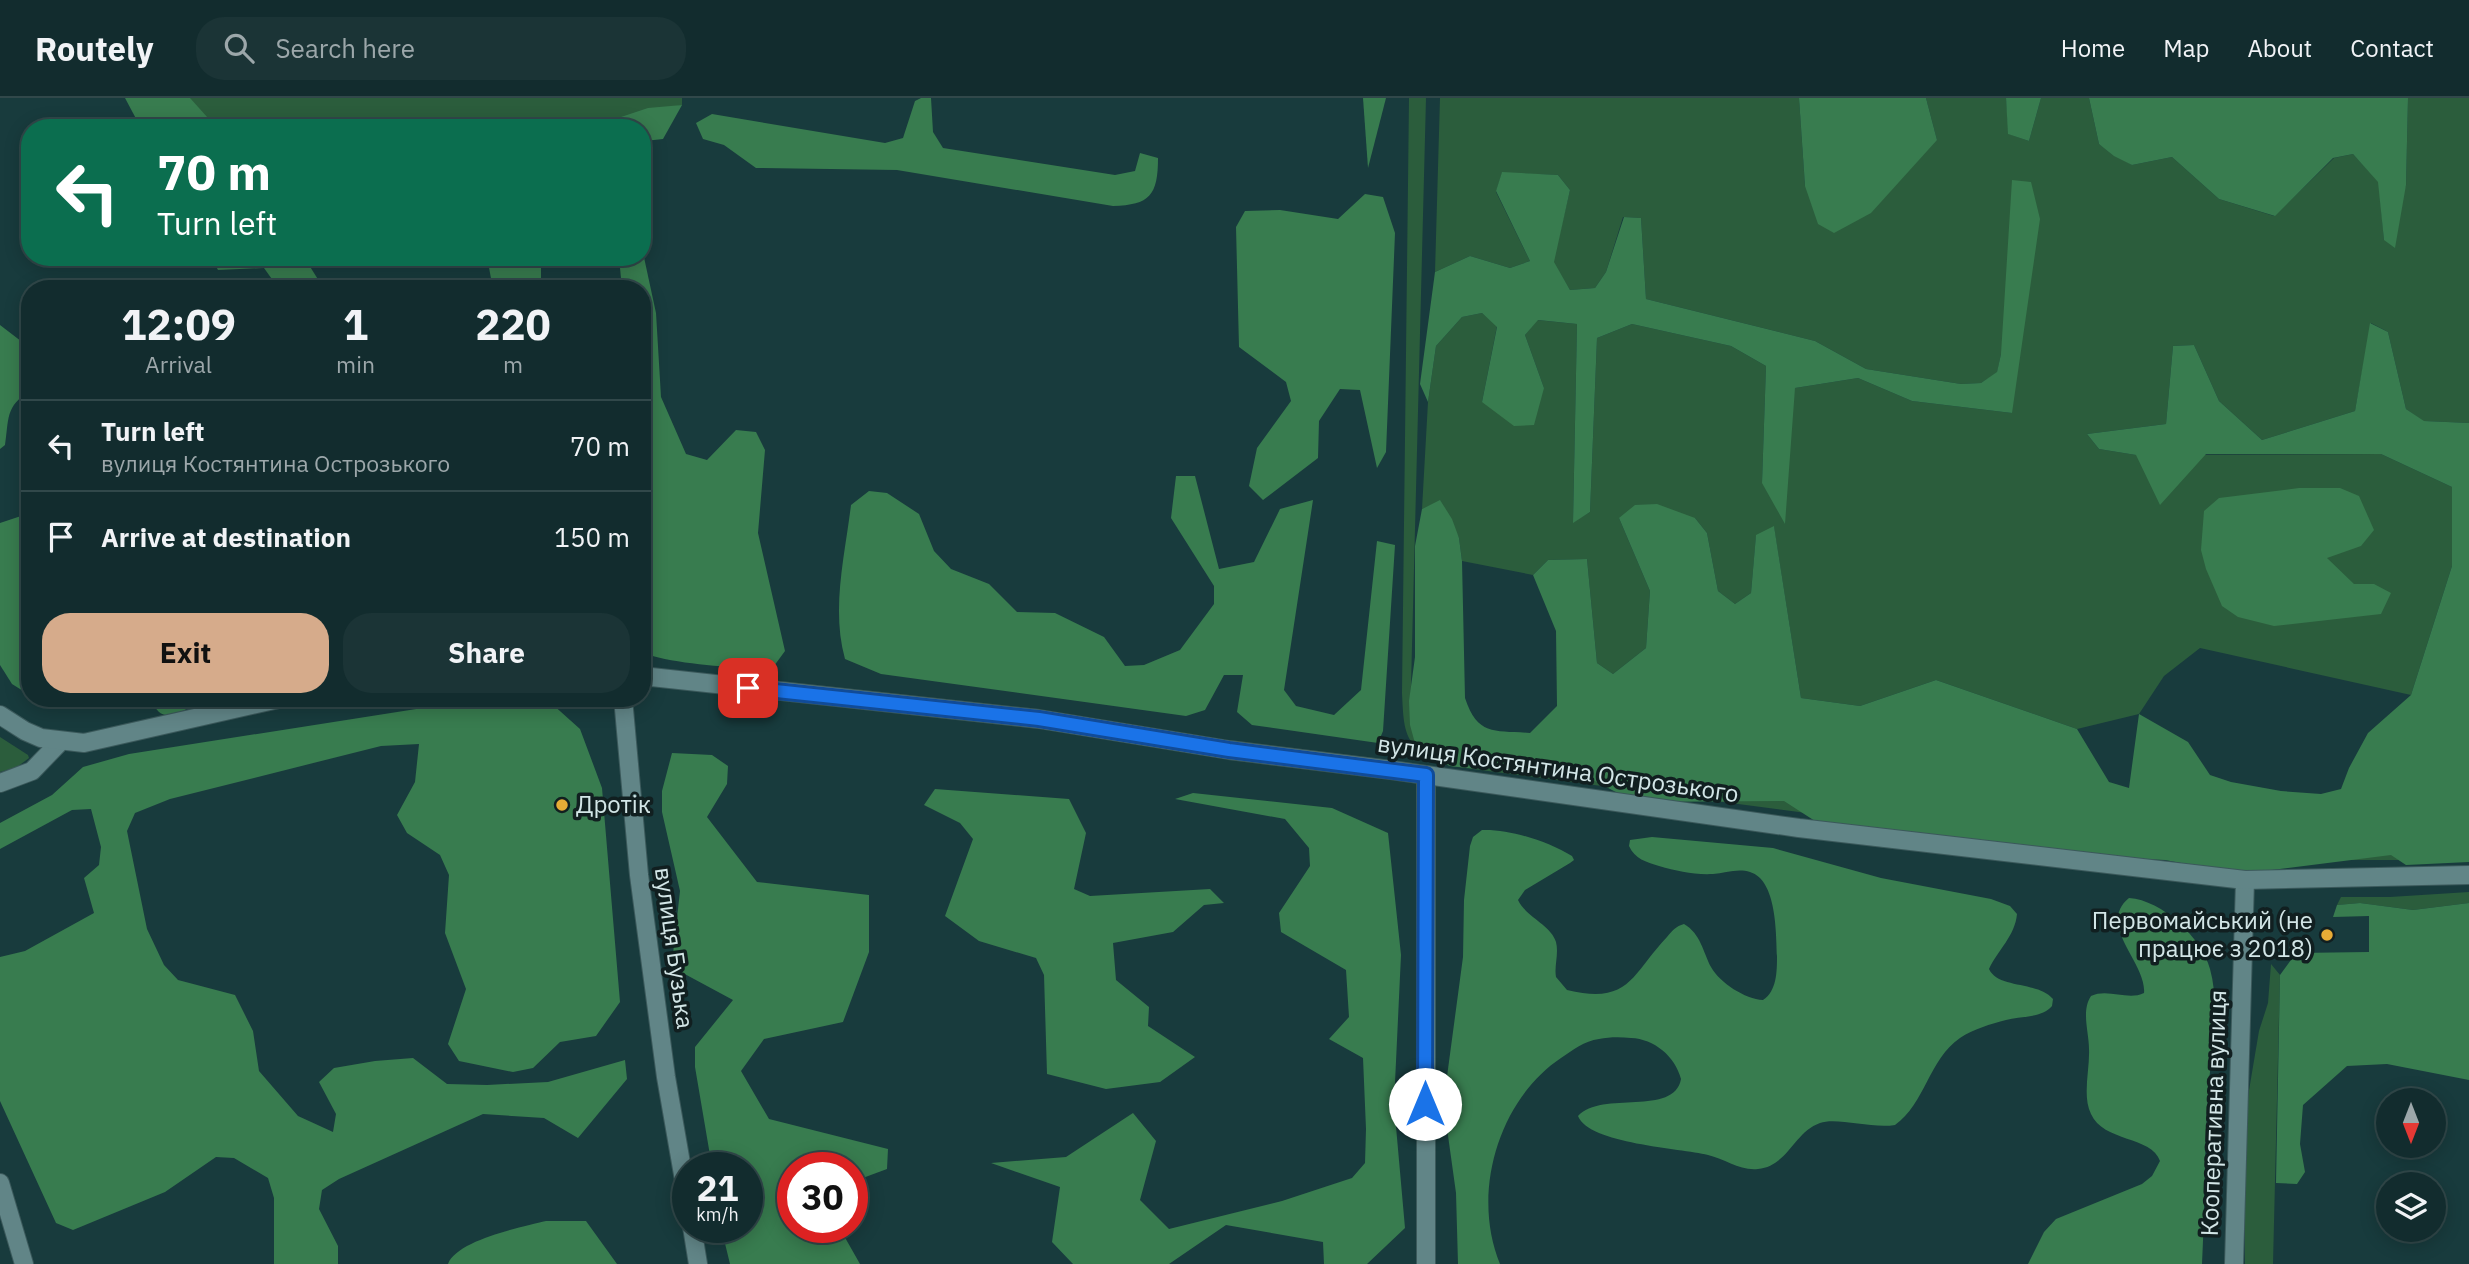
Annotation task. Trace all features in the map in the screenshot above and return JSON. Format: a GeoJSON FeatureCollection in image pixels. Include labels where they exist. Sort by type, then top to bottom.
{"type":"FeatureCollection","features":[{"type":"Feature","properties":{"kind":"street","name":"вулиця Костянтина Острозького"},"geometry":{"type":"LineString","coordinates":[[651,677],[1039,719],[1229,750],[1800,828],[2245,880],[2469,875]]}},
{"type":"Feature","properties":{"kind":"street"},"geometry":{"type":"LineString","coordinates":[[0,715],[25,731],[60,742],[84,743],[243,707]]}},
{"type":"Feature","properties":{"kind":"street","name":"вулиця Бузька"},"geometry":{"type":"LineString","coordinates":[[624,707],[639,875],[666,1077],[679,1152]]}},
{"type":"Feature","properties":{"kind":"street"},"geometry":{"type":"LineString","coordinates":[[0,783],[32,771],[60,742]]}},
{"type":"Feature","properties":{"kind":"street"},"geometry":{"type":"LineString","coordinates":[[1426,775],[1426,1264]]}},
{"type":"Feature","properties":{"kind":"street","name":"Кооперативна вулиця"},"geometry":{"type":"LineString","coordinates":[[2234,1264],[2245,880]]}},
{"type":"Feature","properties":{"kind":"street"},"geometry":{"type":"LineString","coordinates":[[0,1183],[24,1264]]}},
{"type":"Feature","properties":{"kind":"street"},"geometry":{"type":"LineString","coordinates":[[695,1243],[698,1264]]}},
{"type":"Feature","properties":{"kind":"green space"},"geometry":{"type":"Polygon","coordinates":[[[125,98],[190,98],[209,119],[136,119],[125,98]]]}},
{"type":"Feature","properties":{"kind":"green space"},"geometry":{"type":"Polygon","coordinates":[[[163,98],[682,98],[682,105],[621,119],[181,119],[163,98]]]}},
{"type":"Feature","properties":{"kind":"green space"},"geometry":{"type":"Polygon","coordinates":[[[931,98],[933,132],[943,148],[1115,175],[1135,171],[1140,153],[1158,158],[1154,189],[1149,196],[1136,203],[1113,206],[897,170],[756,168],[724,145],[703,139],[696,123],[712,114],[885,143],[903,138],[915,101],[931,98]]]}},
{"type":"Feature","properties":{"kind":"green space"},"geometry":{"type":"Polygon","coordinates":[[[1363,98],[1386,98],[1368,168],[1363,98]]]}},
{"type":"Feature","properties":{"kind":"green space"},"geometry":{"type":"Polygon","coordinates":[[[1409,98],[1426,98],[1410,725],[2461,860],[2223,860],[1950,832],[1450,766],[1424,753],[1406,731],[1402,693],[1409,98]]]}},
{"type":"Feature","properties":{"kind":"green space"},"geometry":{"type":"Polygon","coordinates":[[[1440,98],[1799,98],[1805,186],[1937,140],[1926,98],[2006,98],[2009,134],[2029,141],[2041,98],[2089,98],[2099,144],[2132,165],[2172,157],[2219,199],[2274,216],[2334,158],[2353,154],[2379,182],[2384,240],[2406,185],[2408,98],[2469,98],[2469,423],[2423,421],[2406,409],[2388,332],[2371,323],[2355,411],[2262,440],[2219,401],[2194,345],[2173,346],[2166,424],[2087,434],[2099,449],[2136,455],[2381,454],[2452,487],[2452,566],[2411,695],[2200,648],[2164,676],[2139,714],[2077,729],[1936,680],[1860,706],[1801,698],[1774,527],[1756,536],[1751,593],[1735,604],[1718,591],[1707,533],[1695,518],[1619,518],[1650,591],[1646,648],[1613,674],[1597,663],[1587,559],[1548,560],[1533,575],[1462,561],[1459,538],[1440,501],[1422,509],[1428,402],[1436,346],[1462,317],[1482,313],[1497,326],[1482,402],[1544,388],[1525,335],[1537,320],[1577,324],[1573,522],[1590,512],[1597,338],[1632,324],[1731,346],[1766,366],[1762,483],[1795,388],[1858,378],[1912,401],[2012,413],[2001,354],[1997,373],[1981,383],[1961,384],[1866,369],[1815,341],[1646,299],[1641,218],[1623,217],[1606,272],[1595,288],[1570,290],[1553,262],[1570,190],[1558,175],[1502,173],[1496,192],[1530,261],[1510,268],[1470,256],[1435,272],[1440,98]]]}},
{"type":"Feature","properties":{"kind":"green space"},"geometry":{"type":"Polygon","coordinates":[[[1799,98],[1926,98],[1937,140],[1871,213],[1834,233],[1818,224],[1805,186],[1799,98]]]}},
{"type":"Feature","properties":{"kind":"green space"},"geometry":{"type":"Polygon","coordinates":[[[2006,98],[2041,98],[2029,141],[2008,134],[2006,98]]]}},
{"type":"Feature","properties":{"kind":"green space"},"geometry":{"type":"Polygon","coordinates":[[[2089,98],[2408,98],[2406,185],[2395,248],[2384,240],[2378,182],[2353,154],[2333,158],[2275,216],[2219,199],[2172,157],[2132,165],[2114,156],[2099,144],[2089,98]]]}},
{"type":"Feature","properties":{"kind":"green space"},"geometry":{"type":"Polygon","coordinates":[[[682,105],[663,139],[651,140],[651,119],[615,119],[648,108],[682,105]]]}},
{"type":"Feature","properties":{"kind":"green space"},"geometry":{"type":"Polygon","coordinates":[[[1502,172],[1558,175],[1570,190],[1554,262],[1570,290],[1595,288],[1606,272],[1624,217],[1641,218],[1646,299],[1815,341],[1866,369],[1961,384],[1981,383],[1997,372],[2001,354],[2012,180],[2031,182],[2040,219],[2012,413],[1912,401],[1858,378],[1795,388],[1785,524],[1762,483],[1766,366],[1731,346],[1632,324],[1597,338],[1590,512],[1573,523],[1577,324],[1538,320],[1525,335],[1544,388],[1534,425],[1514,426],[1482,402],[1497,327],[1482,313],[1462,317],[1436,346],[1428,402],[1420,384],[1435,272],[1470,256],[1510,268],[1530,261],[1496,191],[1502,172]]]}},
{"type":"Feature","properties":{"kind":"green space"},"geometry":{"type":"Polygon","coordinates":[[[1365,194],[1383,197],[1395,233],[1386,452],[1377,468],[1360,390],[1340,389],[1319,421],[1318,458],[1263,500],[1249,486],[1257,448],[1291,401],[1286,382],[1239,347],[1236,227],[1245,211],[1280,210],[1338,219],[1365,194]]]}},
{"type":"Feature","properties":{"kind":"green space"},"geometry":{"type":"Polygon","coordinates":[[[216,266],[310,266],[318,280],[273,280],[264,268],[218,270],[216,266]]]}},
{"type":"Feature","properties":{"kind":"green space"},"geometry":{"type":"Polygon","coordinates":[[[489,266],[541,266],[541,280],[491,280],[489,266]]]}},
{"type":"Feature","properties":{"kind":"green space"},"geometry":{"type":"Polygon","coordinates":[[[620,266],[646,266],[649,280],[621,280],[620,266]]]}},
{"type":"Feature","properties":{"kind":"green space"},"geometry":{"type":"Polygon","coordinates":[[[651,290],[656,313],[661,397],[686,454],[707,460],[736,430],[756,432],[765,450],[758,533],[785,651],[774,666],[708,665],[651,655],[651,290]]]}},
{"type":"Feature","properties":{"kind":"green space"},"geometry":{"type":"Polygon","coordinates":[[[2370,323],[2388,332],[2406,409],[2424,421],[2469,423],[2469,862],[2406,865],[2391,855],[2239,874],[2165,860],[1887,848],[1849,843],[1784,801],[1635,802],[1587,777],[1525,765],[1478,769],[1450,766],[1416,747],[1410,725],[1409,701],[1415,657],[1415,546],[1422,509],[1440,500],[1452,519],[1459,538],[1462,561],[1465,698],[1470,711],[1476,720],[1489,729],[1530,733],[1557,706],[1556,631],[1533,575],[1548,560],[1587,559],[1597,663],[1613,674],[1646,648],[1650,591],[1619,518],[1635,505],[1657,504],[1695,518],[1707,533],[1718,591],[1735,604],[1751,593],[1756,535],[1774,526],[1801,698],[1860,706],[1936,680],[2077,729],[2109,782],[2129,788],[2139,714],[2188,742],[2210,775],[2231,782],[2281,791],[2321,794],[2341,789],[2368,733],[2411,695],[2452,566],[2452,487],[2381,454],[2206,454],[2160,505],[2136,455],[2099,449],[2087,434],[2166,424],[2173,346],[2194,345],[2219,401],[2262,440],[2355,411],[2370,323]]]}},
{"type":"Feature","properties":{"kind":"green space"},"geometry":{"type":"Polygon","coordinates":[[[0,325],[21,341],[21,398],[12,408],[5,445],[0,449],[0,325]]]}},
{"type":"Feature","properties":{"kind":"green space"},"geometry":{"type":"Polygon","coordinates":[[[1176,476],[1195,476],[1219,569],[1254,562],[1280,509],[1313,500],[1284,690],[1296,706],[1334,715],[1361,690],[1377,541],[1395,545],[1383,731],[1378,743],[1252,725],[1237,712],[1243,675],[1224,675],[1205,710],[1186,716],[881,674],[845,659],[839,601],[851,505],[869,491],[887,493],[919,514],[934,551],[951,569],[989,584],[1017,612],[1055,613],[1104,637],[1125,666],[1144,665],[1180,650],[1214,604],[1214,586],[1171,518],[1176,476]]]}},
{"type":"Feature","properties":{"kind":"green space"},"geometry":{"type":"Polygon","coordinates":[[[2299,488],[2340,488],[2359,496],[2374,530],[2361,546],[2327,558],[2354,584],[2374,584],[2391,593],[2381,614],[2274,626],[2238,617],[2222,606],[2201,550],[2204,511],[2219,498],[2299,488]]]}},
{"type":"Feature","properties":{"kind":"green space"},"geometry":{"type":"Polygon","coordinates":[[[21,516],[21,690],[12,684],[0,665],[0,523],[21,516]]]}},
{"type":"Feature","properties":{"kind":"green space"},"geometry":{"type":"Polygon","coordinates":[[[155,707],[191,707],[172,715],[158,711],[155,707]]]}},
{"type":"Feature","properties":{"kind":"green space"},"geometry":{"type":"Polygon","coordinates":[[[429,707],[555,707],[580,729],[602,788],[620,1002],[596,1036],[560,1042],[533,1068],[513,1072],[459,1061],[448,1044],[466,989],[445,933],[449,875],[440,855],[407,833],[397,815],[415,782],[419,744],[381,746],[170,799],[135,813],[127,831],[147,929],[164,965],[178,980],[235,995],[253,1031],[259,1071],[298,1116],[333,1132],[336,1114],[319,1082],[334,1068],[375,1061],[413,1058],[447,1084],[487,1085],[548,1082],[625,1060],[627,1079],[578,1138],[544,1118],[483,1114],[339,1179],[322,1190],[319,1209],[338,1246],[338,1264],[274,1264],[274,1198],[268,1178],[234,1158],[216,1157],[165,1192],[73,1230],[56,1223],[0,1101],[0,957],[25,951],[94,913],[84,878],[99,865],[101,847],[91,809],[72,810],[0,849],[0,823],[52,795],[83,767],[129,754],[429,707]]]}},
{"type":"Feature","properties":{"kind":"green space"},"geometry":{"type":"Polygon","coordinates":[[[0,737],[29,758],[17,767],[0,772],[0,737]]]}},
{"type":"Feature","properties":{"kind":"green space"},"geometry":{"type":"Polygon","coordinates":[[[672,753],[712,755],[728,766],[727,784],[707,817],[757,882],[869,895],[869,952],[843,1022],[764,1039],[741,1071],[769,1119],[888,1149],[887,1169],[868,1176],[868,1152],[777,1152],[777,1243],[848,1243],[860,1264],[730,1264],[725,1243],[763,1243],[763,1152],[709,1152],[695,1067],[695,1047],[733,1000],[681,972],[673,954],[680,891],[662,812],[662,791],[672,753]]]}},
{"type":"Feature","properties":{"kind":"green space"},"geometry":{"type":"Polygon","coordinates":[[[935,789],[1069,799],[1086,833],[1074,889],[1090,896],[1210,889],[1224,903],[1204,905],[1173,932],[1113,943],[1116,980],[1149,1007],[1148,1026],[1195,1057],[1160,1082],[1106,1089],[1047,1074],[1044,975],[1036,958],[979,941],[945,916],[973,839],[960,823],[924,805],[935,789]]]}},
{"type":"Feature","properties":{"kind":"green space"},"geometry":{"type":"Polygon","coordinates":[[[1193,793],[1332,808],[1388,833],[1401,955],[1394,1104],[1405,1228],[1367,1264],[1324,1264],[1323,1242],[1226,1225],[1169,1264],[1073,1264],[1052,1242],[1060,1187],[991,1163],[1066,1157],[1133,1113],[1156,1141],[1140,1200],[1169,1229],[1282,1201],[1352,1178],[1365,1163],[1363,1058],[1329,1039],[1349,1017],[1346,970],[1281,932],[1279,913],[1310,866],[1309,848],[1285,819],[1175,799],[1193,793]]]}},
{"type":"Feature","properties":{"kind":"green space"},"geometry":{"type":"Polygon","coordinates":[[[1482,830],[1528,837],[1572,856],[1574,860],[1525,890],[1518,900],[1553,936],[1557,946],[1556,977],[1567,990],[1588,994],[1617,990],[1636,974],[1672,931],[1684,924],[1701,944],[1715,973],[1727,984],[1741,993],[1763,1000],[1774,986],[1777,956],[1773,909],[1770,896],[1759,877],[1745,871],[1699,874],[1672,870],[1645,861],[1631,850],[1630,840],[1652,837],[1773,848],[1881,878],[1991,899],[2010,906],[2017,914],[2016,922],[1989,969],[2001,980],[2046,993],[2053,999],[2052,1006],[2043,1013],[1988,1025],[1960,1038],[1941,1057],[1913,1106],[1895,1125],[1876,1126],[1836,1121],[1820,1123],[1811,1127],[1777,1162],[1758,1169],[1739,1167],[1708,1155],[1617,1139],[1586,1125],[1578,1116],[1589,1109],[1665,1097],[1676,1090],[1681,1079],[1669,1056],[1655,1045],[1640,1039],[1603,1038],[1584,1044],[1539,1076],[1506,1123],[1496,1150],[1488,1208],[1492,1237],[1500,1264],[1458,1264],[1456,1193],[1445,1114],[1446,1084],[1463,957],[1464,900],[1470,846],[1473,837],[1482,830]]]}},
{"type":"Feature","properties":{"kind":"green space"},"geometry":{"type":"Polygon","coordinates":[[[2469,892],[2469,903],[2413,910],[2360,903],[2337,905],[2341,897],[2469,892]]]}},
{"type":"Feature","properties":{"kind":"green space"},"geometry":{"type":"Polygon","coordinates":[[[2129,898],[2142,900],[2167,913],[2190,933],[2206,957],[2213,984],[2215,1016],[2207,1118],[2202,1264],[2028,1264],[2044,1232],[2056,1219],[2142,1184],[2152,1176],[2160,1161],[2148,1147],[2116,1135],[2097,1123],[2088,1107],[2087,1099],[2089,1049],[2086,1008],[2091,996],[2104,993],[2131,996],[2144,993],[2143,981],[2120,932],[2118,920],[2120,909],[2129,898]]]}},
{"type":"Feature","properties":{"kind":"green space"},"geometry":{"type":"Polygon","coordinates":[[[2360,903],[2413,910],[2469,903],[2469,1080],[2387,1064],[2347,1066],[2303,1105],[2300,1144],[2305,1172],[2297,1184],[2276,1183],[2280,975],[2296,953],[2369,952],[2369,916],[2333,917],[2337,905],[2360,903]]]}},
{"type":"Feature","properties":{"kind":"green space"},"geometry":{"type":"Polygon","coordinates":[[[2271,964],[2280,975],[2273,1264],[2245,1264],[2245,1114],[2259,1031],[2268,1003],[2271,964]]]}},
{"type":"Feature","properties":{"kind":"green space"},"geometry":{"type":"Polygon","coordinates":[[[546,1221],[586,1221],[617,1264],[448,1264],[464,1248],[477,1241],[546,1221]]]}},
{"type":"Feature","properties":{"kind":"place","name":"Дротік"},"geometry":{"type":"Point","coordinates":[562,805]}},
{"type":"Feature","properties":{"kind":"place","name":"Первомайський (не працює з 2018)"},"geometry":{"type":"Point","coordinates":[2327,935]}},
{"type":"Feature","properties":{"kind":"route"},"geometry":{"type":"LineString","coordinates":[[748,688],[1039,719],[1229,750],[1426,775],[1425,1104]]}}]}
